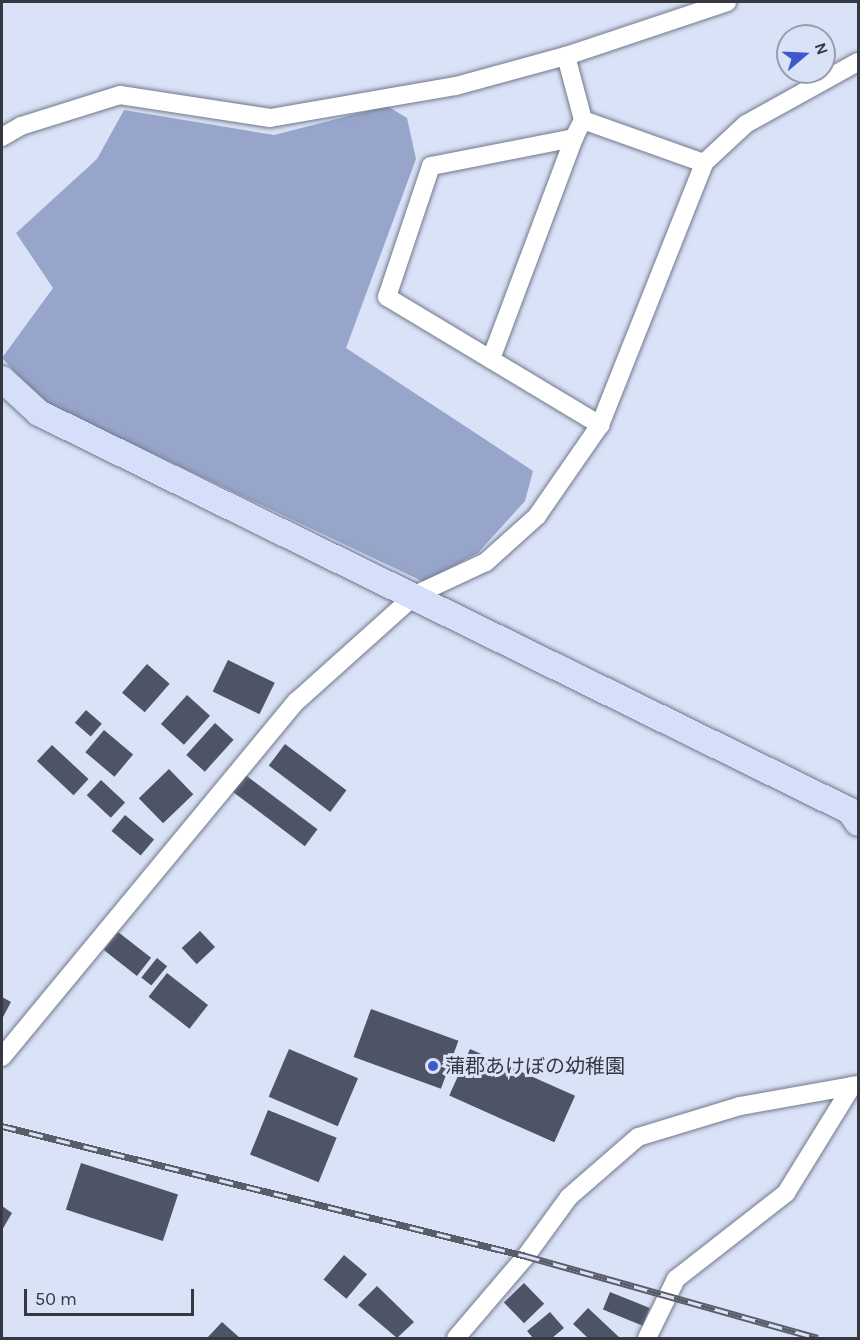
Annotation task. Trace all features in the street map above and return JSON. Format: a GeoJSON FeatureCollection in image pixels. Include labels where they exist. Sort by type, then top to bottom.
{"type":"FeatureCollection","features":[{"type":"Feature","properties":{"kind":"street"},"geometry":{"type":"LineString","coordinates":[[2,137],[21,126],[120,95],[270,118],[456,86],[566,56],[727,2]]}},
{"type":"Feature","properties":{"kind":"street"},"geometry":{"type":"LineString","coordinates":[[491,359],[574,138],[583,120],[566,56]]}},
{"type":"Feature","properties":{"kind":"street"},"geometry":{"type":"LineString","coordinates":[[2,1057],[297,701],[415,595],[486,562],[537,516],[600,425],[704,163],[746,124],[858,62]]}},
{"type":"Feature","properties":{"kind":"street"},"geometry":{"type":"LineString","coordinates":[[583,120],[704,163]]}},
{"type":"Feature","properties":{"kind":"street"},"geometry":{"type":"LineString","coordinates":[[574,138],[430,166],[387,297],[600,425]]}},
{"type":"Feature","properties":{"kind":"street"},"geometry":{"type":"LineString","coordinates":[[2,379],[39,413],[415,595],[850,811],[858,823]]}},
{"type":"Feature","properties":{"kind":"street"},"geometry":{"type":"LineString","coordinates":[[456,1338],[526,1256],[569,1197],[638,1137],[740,1106],[855,1086]]}},
{"type":"Feature","properties":{"kind":"street"},"geometry":{"type":"LineString","coordinates":[[647,1338],[676,1279],[786,1192],[855,1086]]}},
{"type":"Feature","properties":{"kind":"shaded area"},"geometry":{"type":"Polygon","coordinates":[[[387,106],[407,118],[416,159],[346,348],[533,471],[525,501],[478,553],[424,582],[44,402],[2,358],[53,288],[16,233],[97,159],[124,110],[274,135],[387,106]]]}},
{"type":"Feature","properties":{"kind":"building"},"geometry":{"type":"Polygon","coordinates":[[[228,660],[275,683],[259,714],[213,691],[228,660]]]}},
{"type":"Feature","properties":{"kind":"building"},"geometry":{"type":"Polygon","coordinates":[[[147,664],[170,684],[145,712],[122,693],[147,664]]]}},
{"type":"Feature","properties":{"kind":"building"},"geometry":{"type":"Polygon","coordinates":[[[187,695],[210,716],[184,745],[161,724],[187,695]]]}},
{"type":"Feature","properties":{"kind":"building"},"geometry":{"type":"Polygon","coordinates":[[[86,710],[102,724],[91,737],[75,723],[86,710]]]}},
{"type":"Feature","properties":{"kind":"building"},"geometry":{"type":"Polygon","coordinates":[[[215,723],[234,740],[205,772],[186,755],[215,723]]]}},
{"type":"Feature","properties":{"kind":"building"},"geometry":{"type":"Polygon","coordinates":[[[104,730],[133,754],[114,777],[85,752],[104,730]]]}},
{"type":"Feature","properties":{"kind":"building"},"geometry":{"type":"Polygon","coordinates":[[[285,744],[346,790],[330,812],[269,766],[285,744]]]}},
{"type":"Feature","properties":{"kind":"building"},"geometry":{"type":"Polygon","coordinates":[[[52,745],[89,779],[74,795],[37,761],[52,745]]]}},
{"type":"Feature","properties":{"kind":"building"},"geometry":{"type":"Polygon","coordinates":[[[169,769],[193,794],[163,823],[139,798],[169,769]]]}},
{"type":"Feature","properties":{"kind":"building"},"geometry":{"type":"Polygon","coordinates":[[[244,774],[317,829],[305,846],[231,791],[244,774]]]}},
{"type":"Feature","properties":{"kind":"building"},"geometry":{"type":"Polygon","coordinates":[[[101,780],[125,803],[111,818],[87,795],[101,780]]]}},
{"type":"Feature","properties":{"kind":"building"},"geometry":{"type":"Polygon","coordinates":[[[125,815],[154,839],[141,856],[112,831],[125,815]]]}},
{"type":"Feature","properties":{"kind":"building"},"geometry":{"type":"Polygon","coordinates":[[[200,931],[215,947],[197,964],[182,948],[200,931]]]}},
{"type":"Feature","properties":{"kind":"building"},"geometry":{"type":"Polygon","coordinates":[[[118,932],[151,958],[137,976],[104,950],[118,932]]]}},
{"type":"Feature","properties":{"kind":"building"},"geometry":{"type":"Polygon","coordinates":[[[157,958],[167,966],[151,986],[141,977],[157,958]]]}},
{"type":"Feature","properties":{"kind":"building"},"geometry":{"type":"Polygon","coordinates":[[[167,973],[208,1005],[190,1029],[149,997],[167,973]]]}},
{"type":"Feature","properties":{"kind":"building"},"geometry":{"type":"Polygon","coordinates":[[[2,997],[11,1002],[2,1019],[2,997]]]}},
{"type":"Feature","properties":{"kind":"building"},"geometry":{"type":"Polygon","coordinates":[[[371,1009],[458,1041],[441,1089],[354,1057],[371,1009]]]}},
{"type":"Feature","properties":{"kind":"building"},"geometry":{"type":"Polygon","coordinates":[[[289,1049],[358,1078],[338,1126],[269,1097],[289,1049]]]}},
{"type":"Feature","properties":{"kind":"building"},"geometry":{"type":"Polygon","coordinates":[[[470,1049],[575,1096],[554,1142],[449,1096],[470,1049]]]}},
{"type":"Feature","properties":{"kind":"building"},"geometry":{"type":"Polygon","coordinates":[[[268,1110],[337,1138],[319,1182],[250,1155],[268,1110]]]}},
{"type":"Feature","properties":{"kind":"building"},"geometry":{"type":"Polygon","coordinates":[[[81,1163],[178,1195],[163,1241],[66,1210],[81,1163]]]}},
{"type":"Feature","properties":{"kind":"building"},"geometry":{"type":"Polygon","coordinates":[[[2,1206],[12,1213],[2,1230],[2,1206]]]}},
{"type":"Feature","properties":{"kind":"building"},"geometry":{"type":"Polygon","coordinates":[[[344,1255],[367,1274],[346,1299],[323,1280],[344,1255]]]}},
{"type":"Feature","properties":{"kind":"building"},"geometry":{"type":"Polygon","coordinates":[[[524,1283],[544,1304],[524,1323],[504,1302],[524,1283]]]}},
{"type":"Feature","properties":{"kind":"building"},"geometry":{"type":"Polygon","coordinates":[[[377,1286],[414,1322],[397,1338],[358,1305],[377,1286]]]}},
{"type":"Feature","properties":{"kind":"building"},"geometry":{"type":"Polygon","coordinates":[[[610,1292],[650,1308],[643,1326],[603,1310],[610,1292]]]}},
{"type":"Feature","properties":{"kind":"building"},"geometry":{"type":"Polygon","coordinates":[[[588,1308],[620,1338],[588,1338],[573,1324],[588,1308]]]}},
{"type":"Feature","properties":{"kind":"building"},"geometry":{"type":"Polygon","coordinates":[[[550,1312],[564,1328],[552,1338],[533,1338],[527,1331],[550,1312]]]}},
{"type":"Feature","properties":{"kind":"building"},"geometry":{"type":"Polygon","coordinates":[[[222,1322],[240,1338],[207,1338],[222,1322]]]}},
{"type":"Feature","properties":{"kind":"railway"},"geometry":{"type":"LineString","coordinates":[[2,1126],[526,1256],[818,1338]]}},
{"type":"Feature","properties":{"kind":"place","name":"蒲郡あけぼの幼稚園"},"geometry":{"type":"Point","coordinates":[433,1066]}}]}
